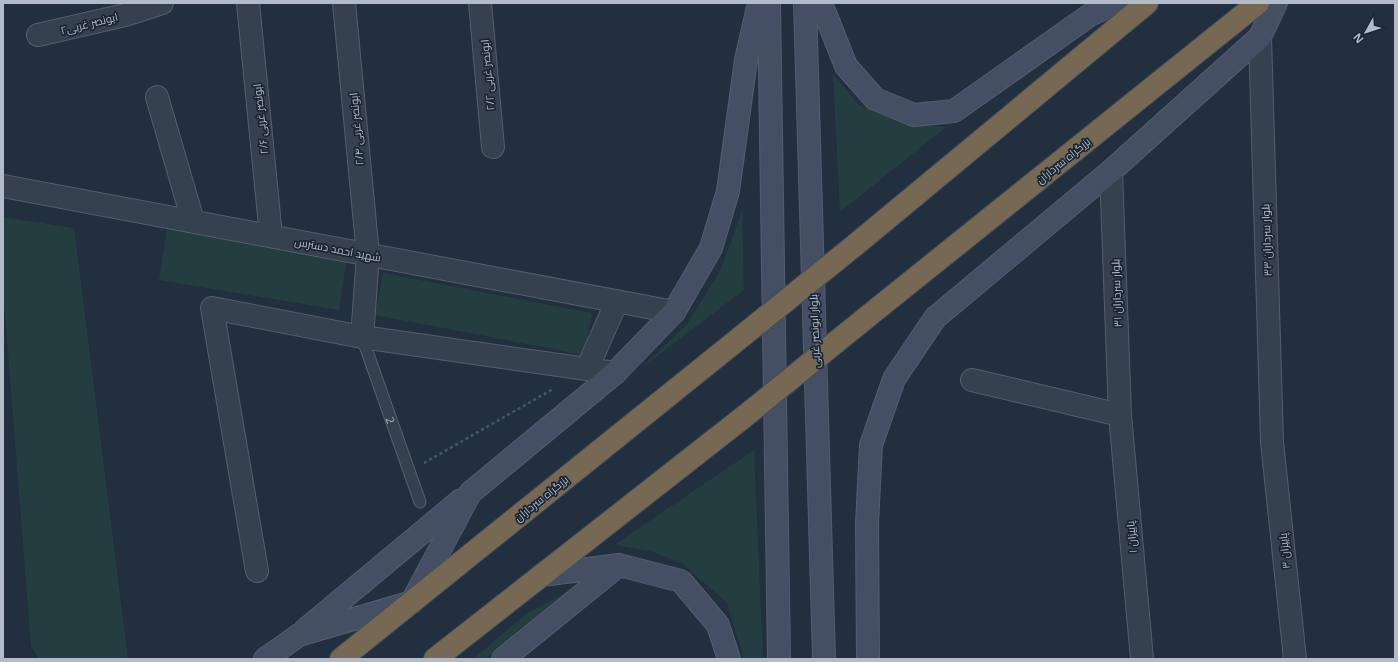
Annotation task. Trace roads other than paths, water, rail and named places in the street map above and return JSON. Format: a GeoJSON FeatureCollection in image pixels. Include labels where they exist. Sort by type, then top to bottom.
{"type":"FeatureCollection","features":[{"type":"Feature","properties":{"kind":"highway","name":"بزرگراه سرداران"},"geometry":{"type":"LineString","coordinates":[[341,659],[854,246],[1146,3]]}},
{"type":"Feature","properties":{"kind":"highway","name":"بزرگراه سرداران"},"geometry":{"type":"LineString","coordinates":[[542,575],[745,416],[1258,3]]}},
{"type":"Feature","properties":{"kind":"highway"},"geometry":{"type":"LineString","coordinates":[[435,659],[542,575]]}},
{"type":"Feature","properties":{"kind":"main road"},"geometry":{"type":"LineString","coordinates":[[265,659],[299,635],[615,373],[674,312],[710,248],[728,191],[746,60],[759,3]]}},
{"type":"Feature","properties":{"kind":"main road"},"geometry":{"type":"LineString","coordinates":[[769,3],[779,659]]}},
{"type":"Feature","properties":{"kind":"main road","name":"بلوار ابونصر غربی"},"geometry":{"type":"LineString","coordinates":[[805,3],[824,659]]}},
{"type":"Feature","properties":{"kind":"main road"},"geometry":{"type":"LineString","coordinates":[[821,3],[846,66],[875,99],[914,115],[954,111],[1090,15],[1115,3]]}},
{"type":"Feature","properties":{"kind":"main road"},"geometry":{"type":"LineString","coordinates":[[868,659],[867,524],[871,445],[894,379],[935,318],[1111,171],[1260,37],[1276,3]]}},
{"type":"Feature","properties":{"kind":"main road"},"geometry":{"type":"LineString","coordinates":[[299,635],[412,602],[470,493]]}},
{"type":"Feature","properties":{"kind":"main road"},"geometry":{"type":"LineString","coordinates":[[542,575],[619,565],[680,581],[718,625],[729,659]]}},
{"type":"Feature","properties":{"kind":"main road"},"geometry":{"type":"LineString","coordinates":[[503,659],[619,565]]}},
{"type":"Feature","properties":{"kind":"street","name":"۲ابونصر غربی"},"geometry":{"type":"LineString","coordinates":[[38,36],[124,9],[162,3]]}},
{"type":"Feature","properties":{"kind":"street","name":"ابونصر غربی ۲/۶"},"geometry":{"type":"LineString","coordinates":[[248,3],[271,236]]}},
{"type":"Feature","properties":{"kind":"street","name":"ابونصر غربی ۲/۴"},"geometry":{"type":"LineString","coordinates":[[344,3],[368,255],[362,337]]}},
{"type":"Feature","properties":{"kind":"street","name":"ابونصر غربی ۲/۲"},"geometry":{"type":"LineString","coordinates":[[480,3],[493,147]]}},
{"type":"Feature","properties":{"kind":"street","name":"بلوار سرداران ۳۳"},"geometry":{"type":"LineString","coordinates":[[1260,37],[1272,442]]}},
{"type":"Feature","properties":{"kind":"street"},"geometry":{"type":"LineString","coordinates":[[158,97],[193,221]]}},
{"type":"Feature","properties":{"kind":"street","name":"بلوار سرداران ۳۱"},"geometry":{"type":"LineString","coordinates":[[1111,171],[1120,416]]}},
{"type":"Feature","properties":{"kind":"street","name":"شهید احمد دسترس"},"geometry":{"type":"LineString","coordinates":[[3,186],[674,312]]}},
{"type":"Feature","properties":{"kind":"street"},"geometry":{"type":"LineString","coordinates":[[587,369],[617,301]]}},
{"type":"Feature","properties":{"kind":"street"},"geometry":{"type":"LineString","coordinates":[[257,571],[212,308],[362,337],[615,373]]}},
{"type":"Feature","properties":{"kind":"street"},"geometry":{"type":"LineString","coordinates":[[972,380],[1120,416]]}},
{"type":"Feature","properties":{"kind":"street","name":"پاییزان ۱"},"geometry":{"type":"LineString","coordinates":[[1120,416],[1142,659]]}},
{"type":"Feature","properties":{"kind":"street","name":"پاییزان ۳"},"geometry":{"type":"LineString","coordinates":[[1272,442],[1295,659]]}},
{"type":"Feature","properties":{"kind":"lane","name":"2"},"geometry":{"type":"LineString","coordinates":[[362,337],[420,502]]}}]}
